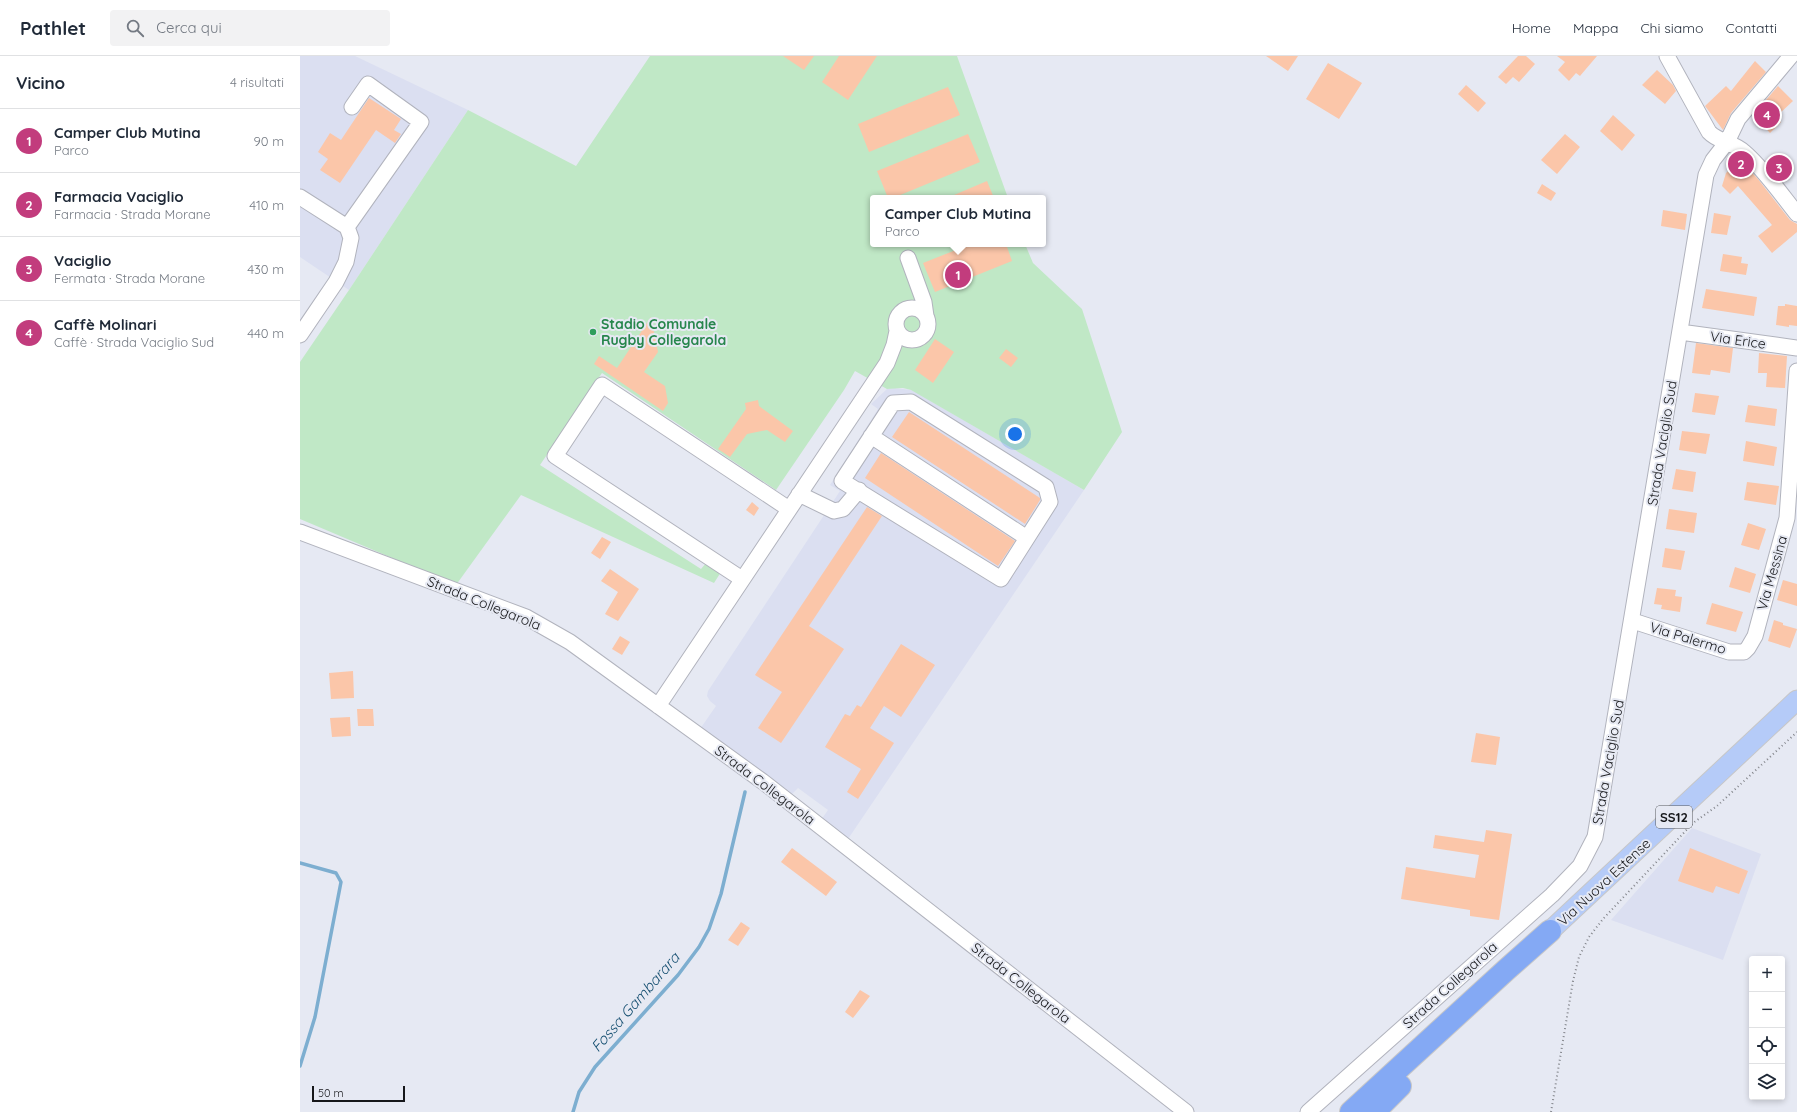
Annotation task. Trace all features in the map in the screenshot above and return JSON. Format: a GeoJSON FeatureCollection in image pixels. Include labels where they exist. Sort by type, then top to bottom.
{"type":"FeatureCollection","features":[{"type":"Feature","properties":{"kind":"highway","name":"Via Nuova Estense"},"geometry":{"type":"LineString","coordinates":[[1351,1112],[1550,931]]}},
{"type":"Feature","properties":{"kind":"highway","name":"Via Nuova Estense"},"geometry":{"type":"LineString","coordinates":[[1374,1112],[1550,931]]}},
{"type":"Feature","properties":{"kind":"main road","name":"Via Nuova Estense"},"geometry":{"type":"LineString","coordinates":[[1550,931],[1797,700]]}},
{"type":"Feature","properties":{"kind":"street"},"geometry":{"type":"LineString","coordinates":[[1667,56],[1709,132],[1718,139],[1739,148],[1749,157],[1797,214]]}},
{"type":"Feature","properties":{"kind":"street","name":"Strada Vaciglio Sud"},"geometry":{"type":"LineString","coordinates":[[1588,854],[1595,837],[1706,176],[1712,160],[1727,142],[1738,119],[1791,56]]}},
{"type":"Feature","properties":{"kind":"street"},"geometry":{"type":"LineString","coordinates":[[347,227],[421,122],[368,84],[352,107]]}},
{"type":"Feature","properties":{"kind":"street"},"geometry":{"type":"LineString","coordinates":[[300,197],[347,227],[351,238],[346,262],[336,282],[300,335]]}},
{"type":"Feature","properties":{"kind":"street"},"geometry":{"type":"LineString","coordinates":[[886,362],[925,335],[928,328],[928,319],[926,316],[924,302],[908,258]]}},
{"type":"Feature","properties":{"kind":"street"},"geometry":{"type":"LineString","coordinates":[[658,706],[886,362],[894,345],[897,331],[895,322],[900,313],[909,308],[917,308],[924,312],[926,316]]}},
{"type":"Feature","properties":{"kind":"street"},"geometry":{"type":"LineString","coordinates":[[897,331],[902,337],[910,341],[918,340]]}},
{"type":"Feature","properties":{"kind":"street","name":"Via Erice"},"geometry":{"type":"LineString","coordinates":[[1680,332],[1797,348]]}},
{"type":"Feature","properties":{"kind":"street","name":"Via Messina"},"geometry":{"type":"LineString","coordinates":[[1744,652],[1748,648],[1754,636],[1786,526],[1797,371]]}},
{"type":"Feature","properties":{"kind":"street"},"geometry":{"type":"LineString","coordinates":[[742,579],[555,456],[593,398],[602,385],[789,509]]}},
{"type":"Feature","properties":{"kind":"street"},"geometry":{"type":"LineString","coordinates":[[911,402],[1046,487],[1050,502],[1001,579],[859,490],[842,481],[871,436],[893,403],[911,402]]}},
{"type":"Feature","properties":{"kind":"street"},"geometry":{"type":"LineString","coordinates":[[871,436],[1027,538]]}},
{"type":"Feature","properties":{"kind":"street"},"geometry":{"type":"LineString","coordinates":[[799,494],[834,511],[843,509],[859,490]]}},
{"type":"Feature","properties":{"kind":"street","name":"Strada Collegarola"},"geometry":{"type":"LineString","coordinates":[[300,532],[526,617],[570,642],[768,786],[1186,1112]]}},
{"type":"Feature","properties":{"kind":"street","name":"Via Palermo"},"geometry":{"type":"LineString","coordinates":[[1632,621],[1729,652],[1744,652]]}},
{"type":"Feature","properties":{"kind":"street","name":"Strada Collegarola"},"geometry":{"type":"LineString","coordinates":[[1308,1112],[1552,895],[1580,866],[1588,854]]}},
{"type":"Feature","properties":{"kind":"path"},"geometry":{"type":"LineString","coordinates":[[1550,1112],[1573,980],[1579,957],[1589,937],[1603,919],[1693,823],[1717,806],[1797,732]]}},
{"type":"Feature","properties":{"kind":"shaded area"},"geometry":{"type":"Polygon","coordinates":[[[300,56],[355,56],[468,110],[349,290],[300,257],[300,56]]]}},
{"type":"Feature","properties":{"kind":"shaded area"},"geometry":{"type":"Polygon","coordinates":[[[894,388],[911,390],[917,393],[1084,490],[848,839],[821,820],[828,810],[798,788],[792,794],[700,729],[716,706],[707,696],[708,691],[840,491],[830,485],[878,409],[871,404],[887,389],[894,388]]]}},
{"type":"Feature","properties":{"kind":"shaded area"},"geometry":{"type":"Polygon","coordinates":[[[1692,828],[1761,854],[1723,960],[1611,920],[1692,828]]]}},
{"type":"Feature","properties":{"kind":"green space","name":"Stadio Comunale Rugby Collegarola"},"geometry":{"type":"Polygon","coordinates":[[[650,56],[957,56],[1007,195],[870,195],[870,247],[1026,247],[1033,263],[1082,309],[1122,432],[1084,490],[911,390],[903,388],[887,389],[855,371],[844,390],[776,490],[602,373],[540,465],[701,569],[707,562],[721,572],[714,583],[521,495],[456,585],[300,519],[300,362],[468,110],[576,166],[650,56]]]}},
{"type":"Feature","properties":{"kind":"building"},"geometry":{"type":"Polygon","coordinates":[[[783,56],[814,56],[804,70],[783,56]]]}},
{"type":"Feature","properties":{"kind":"building"},"geometry":{"type":"Polygon","coordinates":[[[839,56],[877,56],[848,100],[822,82],[839,56]]]}},
{"type":"Feature","properties":{"kind":"building"},"geometry":{"type":"Polygon","coordinates":[[[1266,56],[1298,56],[1288,71],[1266,56]]]}},
{"type":"Feature","properties":{"kind":"building"},"geometry":{"type":"Polygon","coordinates":[[[1518,56],[1526,56],[1535,64],[1519,82],[1513,77],[1506,84],[1498,77],[1518,56]]]}},
{"type":"Feature","properties":{"kind":"building"},"geometry":{"type":"Polygon","coordinates":[[[1557,56],[1597,56],[1580,76],[1576,73],[1569,81],[1558,70],[1565,62],[1557,56]]]}},
{"type":"Feature","properties":{"kind":"building"},"geometry":{"type":"Polygon","coordinates":[[[1755,61],[1766,72],[1731,113],[1723,130],[1705,106],[1726,86],[1731,91],[1755,61]]]}},
{"type":"Feature","properties":{"kind":"building"},"geometry":{"type":"Polygon","coordinates":[[[1328,63],[1362,83],[1339,119],[1306,99],[1328,63]]]}},
{"type":"Feature","properties":{"kind":"building"},"geometry":{"type":"Polygon","coordinates":[[[1657,70],[1673,85],[1676,91],[1665,104],[1642,85],[1657,70]]]}},
{"type":"Feature","properties":{"kind":"building"},"geometry":{"type":"Polygon","coordinates":[[[1466,85],[1486,103],[1478,112],[1458,94],[1466,85]]]}},
{"type":"Feature","properties":{"kind":"building"},"geometry":{"type":"Polygon","coordinates":[[[1778,86],[1793,101],[1776,117],[1781,122],[1770,133],[1753,115],[1778,86]]]}},
{"type":"Feature","properties":{"kind":"building"},"geometry":{"type":"Polygon","coordinates":[[[948,87],[960,115],[869,152],[858,124],[948,87]]]}},
{"type":"Feature","properties":{"kind":"building"},"geometry":{"type":"Polygon","coordinates":[[[369,98],[401,119],[394,130],[401,134],[395,143],[376,130],[340,183],[320,170],[328,159],[318,152],[330,133],[341,140],[369,98]]]}},
{"type":"Feature","properties":{"kind":"building"},"geometry":{"type":"Polygon","coordinates":[[[1613,115],[1635,135],[1622,151],[1600,131],[1613,115]]]}},
{"type":"Feature","properties":{"kind":"building"},"geometry":{"type":"Polygon","coordinates":[[[968,134],[980,162],[900,195],[887,195],[877,171],[968,134]]]}},
{"type":"Feature","properties":{"kind":"building"},"geometry":{"type":"Polygon","coordinates":[[[1565,134],[1580,147],[1557,174],[1541,160],[1565,134]]]}},
{"type":"Feature","properties":{"kind":"building"},"geometry":{"type":"Polygon","coordinates":[[[1740,160],[1758,179],[1790,220],[1797,224],[1797,232],[1772,253],[1758,236],[1772,225],[1738,186],[1730,194],[1722,186],[1726,173],[1740,160]]]}},
{"type":"Feature","properties":{"kind":"building"},"geometry":{"type":"Polygon","coordinates":[[[987,181],[993,195],[954,195],[987,181]]]}},
{"type":"Feature","properties":{"kind":"building"},"geometry":{"type":"Polygon","coordinates":[[[1542,184],[1556,193],[1551,201],[1537,193],[1542,184]]]}},
{"type":"Feature","properties":{"kind":"building"},"geometry":{"type":"Polygon","coordinates":[[[1663,210],[1687,214],[1685,230],[1661,226],[1663,210]]]}},
{"type":"Feature","properties":{"kind":"building"},"geometry":{"type":"Polygon","coordinates":[[[1714,213],[1731,216],[1727,235],[1711,233],[1714,213]]]}},
{"type":"Feature","properties":{"kind":"building"},"geometry":{"type":"Polygon","coordinates":[[[963,247],[1007,247],[1012,261],[935,292],[923,263],[963,247]]]}},
{"type":"Feature","properties":{"kind":"building"},"geometry":{"type":"Polygon","coordinates":[[[1723,254],[1742,257],[1741,263],[1748,264],[1746,275],[1720,271],[1723,254]]]}},
{"type":"Feature","properties":{"kind":"building"},"geometry":{"type":"Polygon","coordinates":[[[1706,289],[1757,297],[1754,316],[1702,308],[1706,289]]]}},
{"type":"Feature","properties":{"kind":"building"},"geometry":{"type":"Polygon","coordinates":[[[1785,304],[1797,306],[1797,326],[1789,325],[1789,327],[1776,325],[1778,306],[1785,306],[1785,304]]]}},
{"type":"Feature","properties":{"kind":"building"},"geometry":{"type":"Polygon","coordinates":[[[651,317],[658,352],[644,372],[665,386],[668,403],[663,411],[594,364],[599,356],[617,368],[651,317]]]}},
{"type":"Feature","properties":{"kind":"building"},"geometry":{"type":"Polygon","coordinates":[[[935,339],[954,352],[933,383],[915,370],[935,339]]]}},
{"type":"Feature","properties":{"kind":"building"},"geometry":{"type":"Polygon","coordinates":[[[1696,343],[1733,348],[1730,373],[1711,370],[1710,375],[1692,373],[1696,343]]]}},
{"type":"Feature","properties":{"kind":"building"},"geometry":{"type":"Polygon","coordinates":[[[1006,349],[1018,358],[1011,367],[999,358],[1006,349]]]}},
{"type":"Feature","properties":{"kind":"building"},"geometry":{"type":"Polygon","coordinates":[[[1759,353],[1787,356],[1785,388],[1766,387],[1767,373],[1758,373],[1759,353]]]}},
{"type":"Feature","properties":{"kind":"building"},"geometry":{"type":"Polygon","coordinates":[[[1695,393],[1719,396],[1715,415],[1692,412],[1695,393]]]}},
{"type":"Feature","properties":{"kind":"building"},"geometry":{"type":"Polygon","coordinates":[[[758,400],[759,406],[793,431],[785,442],[767,430],[747,434],[730,457],[718,449],[746,409],[745,403],[758,400]]]}},
{"type":"Feature","properties":{"kind":"building"},"geometry":{"type":"Polygon","coordinates":[[[1748,405],[1777,409],[1775,426],[1745,422],[1748,405]]]}},
{"type":"Feature","properties":{"kind":"building"},"geometry":{"type":"Polygon","coordinates":[[[909,412],[1040,498],[1025,524],[892,437],[909,412]]]}},
{"type":"Feature","properties":{"kind":"building"},"geometry":{"type":"Polygon","coordinates":[[[1682,431],[1710,434],[1706,454],[1679,450],[1682,431]]]}},
{"type":"Feature","properties":{"kind":"building"},"geometry":{"type":"Polygon","coordinates":[[[1746,441],[1777,447],[1774,466],[1743,461],[1746,441]]]}},
{"type":"Feature","properties":{"kind":"building"},"geometry":{"type":"Polygon","coordinates":[[[881,453],[1015,541],[998,566],[865,478],[881,453]]]}},
{"type":"Feature","properties":{"kind":"building"},"geometry":{"type":"Polygon","coordinates":[[[1676,469],[1696,472],[1693,492],[1672,489],[1676,469]]]}},
{"type":"Feature","properties":{"kind":"building"},"geometry":{"type":"Polygon","coordinates":[[[1747,482],[1779,486],[1776,505],[1744,500],[1747,482]]]}},
{"type":"Feature","properties":{"kind":"building"},"geometry":{"type":"Polygon","coordinates":[[[752,502],[759,508],[754,516],[746,510],[752,502]]]}},
{"type":"Feature","properties":{"kind":"building"},"geometry":{"type":"Polygon","coordinates":[[[867,507],[882,516],[809,626],[844,649],[781,743],[758,728],[782,692],[755,675],[867,507]]]}},
{"type":"Feature","properties":{"kind":"building"},"geometry":{"type":"Polygon","coordinates":[[[1669,509],[1697,513],[1694,533],[1666,529],[1669,509]]]}},
{"type":"Feature","properties":{"kind":"building"},"geometry":{"type":"Polygon","coordinates":[[[1748,523],[1766,529],[1759,550],[1741,545],[1748,523]]]}},
{"type":"Feature","properties":{"kind":"building"},"geometry":{"type":"Polygon","coordinates":[[[602,537],[611,542],[600,559],[591,553],[602,537]]]}},
{"type":"Feature","properties":{"kind":"building"},"geometry":{"type":"Polygon","coordinates":[[[1665,548],[1685,551],[1681,570],[1662,567],[1665,548]]]}},
{"type":"Feature","properties":{"kind":"building"},"geometry":{"type":"Polygon","coordinates":[[[1735,567],[1756,574],[1750,593],[1729,587],[1735,567]]]}},
{"type":"Feature","properties":{"kind":"building"},"geometry":{"type":"Polygon","coordinates":[[[610,569],[639,589],[618,621],[605,614],[618,592],[601,581],[610,569]]]}},
{"type":"Feature","properties":{"kind":"building"},"geometry":{"type":"Polygon","coordinates":[[[1783,580],[1797,584],[1797,606],[1777,600],[1783,580]]]}},
{"type":"Feature","properties":{"kind":"building"},"geometry":{"type":"Polygon","coordinates":[[[1657,588],[1676,590],[1675,596],[1682,597],[1680,612],[1661,609],[1662,605],[1654,604],[1657,588]]]}},
{"type":"Feature","properties":{"kind":"building"},"geometry":{"type":"Polygon","coordinates":[[[1712,603],[1743,612],[1736,632],[1706,624],[1712,603]]]}},
{"type":"Feature","properties":{"kind":"building"},"geometry":{"type":"Polygon","coordinates":[[[1774,620],[1783,623],[1783,625],[1797,629],[1790,648],[1768,641],[1774,620]]]}},
{"type":"Feature","properties":{"kind":"building"},"geometry":{"type":"Polygon","coordinates":[[[620,636],[630,642],[622,655],[612,649],[620,636]]]}},
{"type":"Feature","properties":{"kind":"building"},"geometry":{"type":"Polygon","coordinates":[[[901,644],[935,665],[901,717],[884,706],[870,728],[894,743],[858,799],[847,792],[861,769],[825,747],[845,714],[850,716],[857,705],[861,707],[901,644]]]}},
{"type":"Feature","properties":{"kind":"building"},"geometry":{"type":"Polygon","coordinates":[[[353,671],[354,698],[331,699],[329,673],[353,671]]]}},
{"type":"Feature","properties":{"kind":"building"},"geometry":{"type":"Polygon","coordinates":[[[357,709],[373,709],[374,726],[358,726],[357,709]]]}},
{"type":"Feature","properties":{"kind":"building"},"geometry":{"type":"Polygon","coordinates":[[[350,717],[351,736],[332,737],[330,718],[350,717]]]}},
{"type":"Feature","properties":{"kind":"building"},"geometry":{"type":"Polygon","coordinates":[[[1476,733],[1500,737],[1496,765],[1471,762],[1476,733]]]}},
{"type":"Feature","properties":{"kind":"building"},"geometry":{"type":"Polygon","coordinates":[[[1486,830],[1512,834],[1499,920],[1470,916],[1470,910],[1401,899],[1406,867],[1475,878],[1479,855],[1433,848],[1435,835],[1484,842],[1486,830]]]}},
{"type":"Feature","properties":{"kind":"building"},"geometry":{"type":"Polygon","coordinates":[[[792,848],[837,882],[826,896],[781,862],[792,848]]]}},
{"type":"Feature","properties":{"kind":"building"},"geometry":{"type":"Polygon","coordinates":[[[1690,848],[1748,871],[1739,894],[1716,886],[1713,893],[1678,881],[1690,848]]]}},
{"type":"Feature","properties":{"kind":"building"},"geometry":{"type":"Polygon","coordinates":[[[741,922],[750,928],[738,946],[728,940],[741,922]]]}},
{"type":"Feature","properties":{"kind":"building"},"geometry":{"type":"Polygon","coordinates":[[[860,990],[870,996],[853,1018],[845,1012],[860,990]]]}},
{"type":"Feature","properties":{"kind":"waterway","name":"Fossa Gambarara"},"geometry":{"type":"LineString","coordinates":[[573,1112],[579,1092],[595,1067],[678,975],[699,947],[709,929],[721,894],[745,792]]}},
{"type":"Feature","properties":{"kind":"waterway"},"geometry":{"type":"LineString","coordinates":[[300,863],[336,873],[341,882],[315,1017],[300,1066]]}},
{"type":"Feature","properties":{"kind":"place","name":"Caffè Molinari"},"geometry":{"type":"Point","coordinates":[1767,115]}},
{"type":"Feature","properties":{"kind":"place","name":"Farmacia Vaciglio"},"geometry":{"type":"Point","coordinates":[1741,164]}},
{"type":"Feature","properties":{"kind":"place","name":"Vaciglio"},"geometry":{"type":"Point","coordinates":[1779,168]}},
{"type":"Feature","properties":{"kind":"place","name":"Camper Club Mutina"},"geometry":{"type":"Point","coordinates":[958,275]}},
{"type":"Feature","properties":{"kind":"place","name":"Stadio Comunale Rugby Collegarola"},"geometry":{"type":"Point","coordinates":[593,332]}}]}
